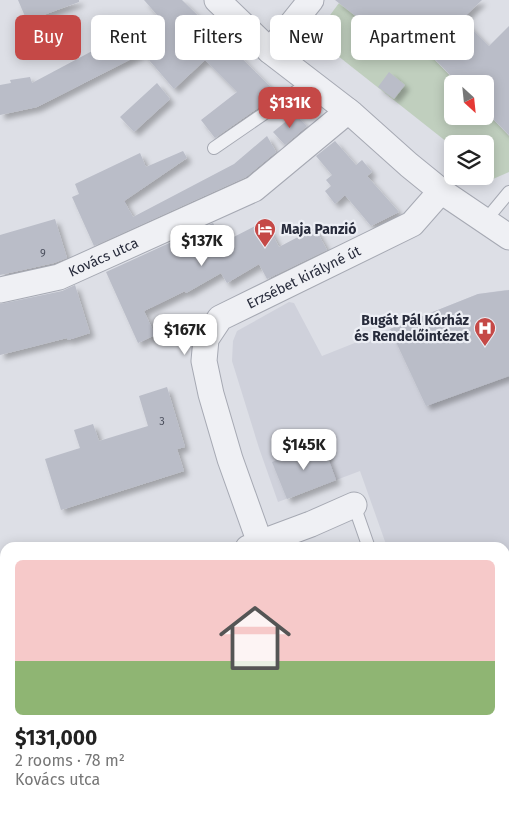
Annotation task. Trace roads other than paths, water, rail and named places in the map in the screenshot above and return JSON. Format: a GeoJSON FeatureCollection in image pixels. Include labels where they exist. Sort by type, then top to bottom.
{"type":"FeatureCollection","features":[{"type":"Feature","properties":{"kind":"street"},"geometry":{"type":"LineString","coordinates":[[217,0],[270,51]]}},
{"type":"Feature","properties":{"kind":"street"},"geometry":{"type":"LineString","coordinates":[[299,15],[311,0]]}},
{"type":"Feature","properties":{"kind":"street"},"geometry":{"type":"LineString","coordinates":[[282,60],[348,111],[441,191],[509,237]]}},
{"type":"Feature","properties":{"kind":"street","name":"Kovács utca"},"geometry":{"type":"LineString","coordinates":[[0,290],[59,278],[254,190],[348,111]]}},
{"type":"Feature","properties":{"kind":"street","name":"Erzsébet királyné út"},"geometry":{"type":"LineString","coordinates":[[253,542],[242,492],[211,394],[204,361],[206,339],[220,318],[412,224],[441,191]]}},
{"type":"Feature","properties":{"kind":"street"},"geometry":{"type":"LineString","coordinates":[[262,542],[311,524],[354,505]]}},
{"type":"Feature","properties":{"kind":"lane"},"geometry":{"type":"LineString","coordinates":[[214,148],[310,82]]}},
{"type":"Feature","properties":{"kind":"lane"},"geometry":{"type":"LineString","coordinates":[[485,222],[509,192]]}},
{"type":"Feature","properties":{"kind":"lane"},"geometry":{"type":"LineString","coordinates":[[354,505],[367,542]]}},
{"type":"Feature","properties":{"kind":"place","name":"Maja Panzió"},"geometry":{"type":"Point","coordinates":[265,248]}},
{"type":"Feature","properties":{"kind":"place","name":"Bugát Pál Kórház és Rendelőintézet"},"geometry":{"type":"Point","coordinates":[485,347]}}]}
